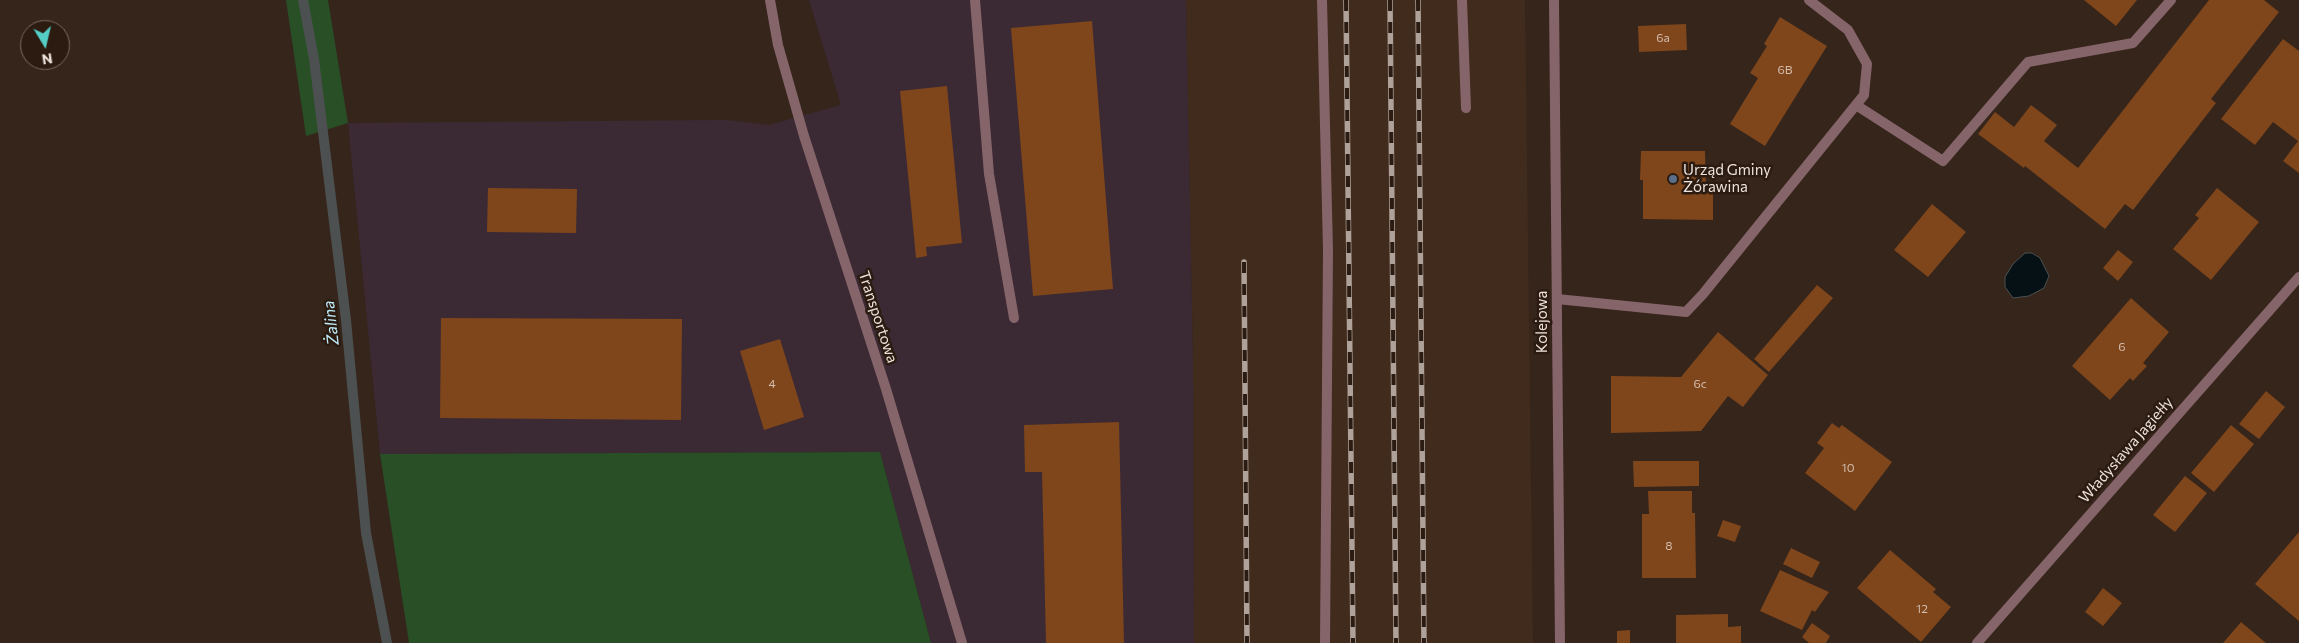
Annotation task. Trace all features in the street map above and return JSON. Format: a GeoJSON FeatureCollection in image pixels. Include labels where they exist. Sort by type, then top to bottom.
{"type":"FeatureCollection","features":[{"type":"Feature","properties":{"kind":"street","name":"Transportowa"},"geometry":{"type":"LineString","coordinates":[[770,0],[778,45],[804,136],[886,388],[962,643]]}},
{"type":"Feature","properties":{"kind":"street"},"geometry":{"type":"LineString","coordinates":[[975,0],[989,174],[1014,318]]}},
{"type":"Feature","properties":{"kind":"street"},"geometry":{"type":"LineString","coordinates":[[1322,0],[1328,250],[1325,643]]}},
{"type":"Feature","properties":{"kind":"street"},"geometry":{"type":"LineString","coordinates":[[1462,0],[1466,108]]}},
{"type":"Feature","properties":{"kind":"street","name":"Kolejowa"},"geometry":{"type":"LineString","coordinates":[[1554,0],[1560,643]]}},
{"type":"Feature","properties":{"kind":"street"},"geometry":{"type":"LineString","coordinates":[[1557,299],[1686,312],[1864,95],[1866,64],[1848,30],[1809,0]]}},
{"type":"Feature","properties":{"kind":"street"},"geometry":{"type":"LineString","coordinates":[[1856,105],[1943,161],[2028,62],[2134,43],[2171,0]]}},
{"type":"Feature","properties":{"kind":"street","name":"Władysława Jagiełły"},"geometry":{"type":"LineString","coordinates":[[1976,643],[2299,277]]}},
{"type":"Feature","properties":{"kind":"shaded area"},"geometry":{"type":"Polygon","coordinates":[[[809,0],[1186,0],[1193,363],[1194,643],[931,643],[880,452],[380,454],[348,123],[727,120],[769,125],[841,105],[809,0]]]}},
{"type":"Feature","properties":{"kind":"shaded area"},"geometry":{"type":"Polygon","coordinates":[[[1186,0],[1525,0],[1533,643],[1194,643],[1193,363],[1186,0]]]}},
{"type":"Feature","properties":{"kind":"shaded area"},"geometry":{"type":"Polygon","coordinates":[[[2025,253],[2032,253],[2040,258],[2049,276],[2044,288],[2029,296],[2013,298],[2005,287],[2005,277],[2013,264],[2025,253]]]}},
{"type":"Feature","properties":{"kind":"green space"},"geometry":{"type":"Polygon","coordinates":[[[286,0],[328,0],[348,123],[306,136],[286,0]]]}},
{"type":"Feature","properties":{"kind":"green space"},"geometry":{"type":"Polygon","coordinates":[[[880,452],[931,643],[409,643],[380,454],[880,452]]]}},
{"type":"Feature","properties":{"kind":"building"},"geometry":{"type":"Polygon","coordinates":[[[2084,0],[2137,0],[2116,26],[2084,0]]]}},
{"type":"Feature","properties":{"kind":"building"},"geometry":{"type":"Polygon","coordinates":[[[2209,0],[2264,0],[2279,12],[2211,99],[2216,103],[2133,210],[2125,204],[2105,229],[2025,166],[2024,168],[1978,134],[1995,112],[2014,127],[2031,105],[2057,125],[2044,141],[2078,168],[2209,0]]]}},
{"type":"Feature","properties":{"kind":"building"},"geometry":{"type":"Polygon","coordinates":[[[1780,17],[1827,46],[1765,146],[1730,124],[1758,78],[1750,73],[1767,46],[1764,44],[1780,17]]]}},
{"type":"Feature","properties":{"kind":"building"},"geometry":{"type":"Polygon","coordinates":[[[1092,21],[1113,289],[1033,296],[1011,28],[1092,21]]]}},
{"type":"Feature","properties":{"kind":"building"},"geometry":{"type":"Polygon","coordinates":[[[1686,24],[1687,50],[1639,52],[1638,26],[1686,24]]]}},
{"type":"Feature","properties":{"kind":"building"},"geometry":{"type":"Polygon","coordinates":[[[2283,39],[2299,51],[2299,173],[2283,161],[2298,141],[2273,122],[2255,145],[2221,119],[2283,39]]]}},
{"type":"Feature","properties":{"kind":"building"},"geometry":{"type":"Polygon","coordinates":[[[947,86],[962,243],[926,247],[927,256],[916,258],[900,91],[947,86]]]}},
{"type":"Feature","properties":{"kind":"building"},"geometry":{"type":"Polygon","coordinates":[[[1641,151],[1705,151],[1706,187],[1713,187],[1713,220],[1643,219],[1643,180],[1640,180],[1641,151]]]}},
{"type":"Feature","properties":{"kind":"building"},"geometry":{"type":"Polygon","coordinates":[[[488,188],[577,189],[576,233],[487,232],[488,188]]]}},
{"type":"Feature","properties":{"kind":"building"},"geometry":{"type":"Polygon","coordinates":[[[2217,188],[2259,222],[2211,280],[2173,249],[2199,218],[2195,215],[2217,188]]]}},
{"type":"Feature","properties":{"kind":"building"},"geometry":{"type":"Polygon","coordinates":[[[1932,204],[1966,232],[1928,277],[1894,250],[1932,204]]]}},
{"type":"Feature","properties":{"kind":"building"},"geometry":{"type":"Polygon","coordinates":[[[2118,250],[2133,262],[2118,281],[2103,268],[2118,250]]]}},
{"type":"Feature","properties":{"kind":"building"},"geometry":{"type":"Polygon","coordinates":[[[1817,285],[1833,298],[1769,372],[1754,359],[1817,285]]]}},
{"type":"Feature","properties":{"kind":"building"},"geometry":{"type":"Polygon","coordinates":[[[2131,298],[2169,332],[2143,363],[2147,366],[2133,381],[2130,378],[2110,400],[2072,366],[2131,298]]]}},
{"type":"Feature","properties":{"kind":"building"},"geometry":{"type":"Polygon","coordinates":[[[441,318],[682,319],[681,420],[440,418],[441,318]]]}},
{"type":"Feature","properties":{"kind":"building"},"geometry":{"type":"Polygon","coordinates":[[[1718,332],[1768,375],[1743,407],[1728,396],[1701,431],[1611,433],[1611,376],[1681,377],[1718,332]]]}},
{"type":"Feature","properties":{"kind":"building"},"geometry":{"type":"Polygon","coordinates":[[[780,339],[804,417],[764,430],[740,351],[780,339]]]}},
{"type":"Feature","properties":{"kind":"building"},"geometry":{"type":"Polygon","coordinates":[[[2266,391],[2285,407],[2259,439],[2239,424],[2266,391]]]}},
{"type":"Feature","properties":{"kind":"building"},"geometry":{"type":"Polygon","coordinates":[[[1119,422],[1124,643],[1046,643],[1042,472],[1025,472],[1024,425],[1119,422]]]}},
{"type":"Feature","properties":{"kind":"building"},"geometry":{"type":"Polygon","coordinates":[[[1832,423],[1839,428],[1842,425],[1892,462],[1855,511],[1805,473],[1824,448],[1817,443],[1832,423]]]}},
{"type":"Feature","properties":{"kind":"building"},"geometry":{"type":"Polygon","coordinates":[[[2231,425],[2254,444],[2214,492],[2191,473],[2231,425]]]}},
{"type":"Feature","properties":{"kind":"building"},"geometry":{"type":"Polygon","coordinates":[[[1633,461],[1699,461],[1699,486],[1634,487],[1633,461]]]}},
{"type":"Feature","properties":{"kind":"building"},"geometry":{"type":"Polygon","coordinates":[[[2185,476],[2207,493],[2175,532],[2153,515],[2185,476]]]}},
{"type":"Feature","properties":{"kind":"building"},"geometry":{"type":"Polygon","coordinates":[[[1648,491],[1692,491],[1692,513],[1695,513],[1696,578],[1642,578],[1642,514],[1649,514],[1648,491]]]}},
{"type":"Feature","properties":{"kind":"building"},"geometry":{"type":"Polygon","coordinates":[[[1723,520],[1741,526],[1735,542],[1717,536],[1723,520]]]}},
{"type":"Feature","properties":{"kind":"building"},"geometry":{"type":"Polygon","coordinates":[[[2299,532],[2299,621],[2255,584],[2299,532]]]}},
{"type":"Feature","properties":{"kind":"building"},"geometry":{"type":"Polygon","coordinates":[[[1791,548],[1820,562],[1812,578],[1783,564],[1791,548]]]}},
{"type":"Feature","properties":{"kind":"building"},"geometry":{"type":"Polygon","coordinates":[[[1890,550],[1936,589],[1933,592],[1951,607],[1921,642],[1857,588],[1890,550]]]}},
{"type":"Feature","properties":{"kind":"building"},"geometry":{"type":"Polygon","coordinates":[[[1780,570],[1829,592],[1815,612],[1812,610],[1802,630],[1760,611],[1780,570]]]}},
{"type":"Feature","properties":{"kind":"building"},"geometry":{"type":"Polygon","coordinates":[[[2103,588],[2122,603],[2103,626],[2085,612],[2103,588]]]}},
{"type":"Feature","properties":{"kind":"building"},"geometry":{"type":"Polygon","coordinates":[[[1728,614],[1728,627],[1741,626],[1741,643],[1676,643],[1676,615],[1728,614]]]}},
{"type":"Feature","properties":{"kind":"building"},"geometry":{"type":"Polygon","coordinates":[[[2241,622],[2266,643],[2223,643],[2241,622]]]}},
{"type":"Feature","properties":{"kind":"building"},"geometry":{"type":"Polygon","coordinates":[[[1812,623],[1830,636],[1826,643],[1809,643],[1802,637],[1812,623]]]}},
{"type":"Feature","properties":{"kind":"building"},"geometry":{"type":"Polygon","coordinates":[[[1630,630],[1630,643],[1617,643],[1617,631],[1630,630]]]}},
{"type":"Feature","properties":{"kind":"waterway","name":"Żalina"},"geometry":{"type":"LineString","coordinates":[[303,0],[314,59],[346,320],[366,533],[387,643]]}},
{"type":"Feature","properties":{"kind":"railway"},"geometry":{"type":"LineString","coordinates":[[1346,0],[1353,643]]}},
{"type":"Feature","properties":{"kind":"railway"},"geometry":{"type":"LineString","coordinates":[[1390,0],[1396,643]]}},
{"type":"Feature","properties":{"kind":"railway"},"geometry":{"type":"LineString","coordinates":[[1418,0],[1424,643]]}},
{"type":"Feature","properties":{"kind":"railway"},"geometry":{"type":"LineString","coordinates":[[1244,262],[1247,643]]}},
{"type":"Feature","properties":{"kind":"place","name":"Urząd Gminy Żórawina"},"geometry":{"type":"Point","coordinates":[1673,179]}}]}
